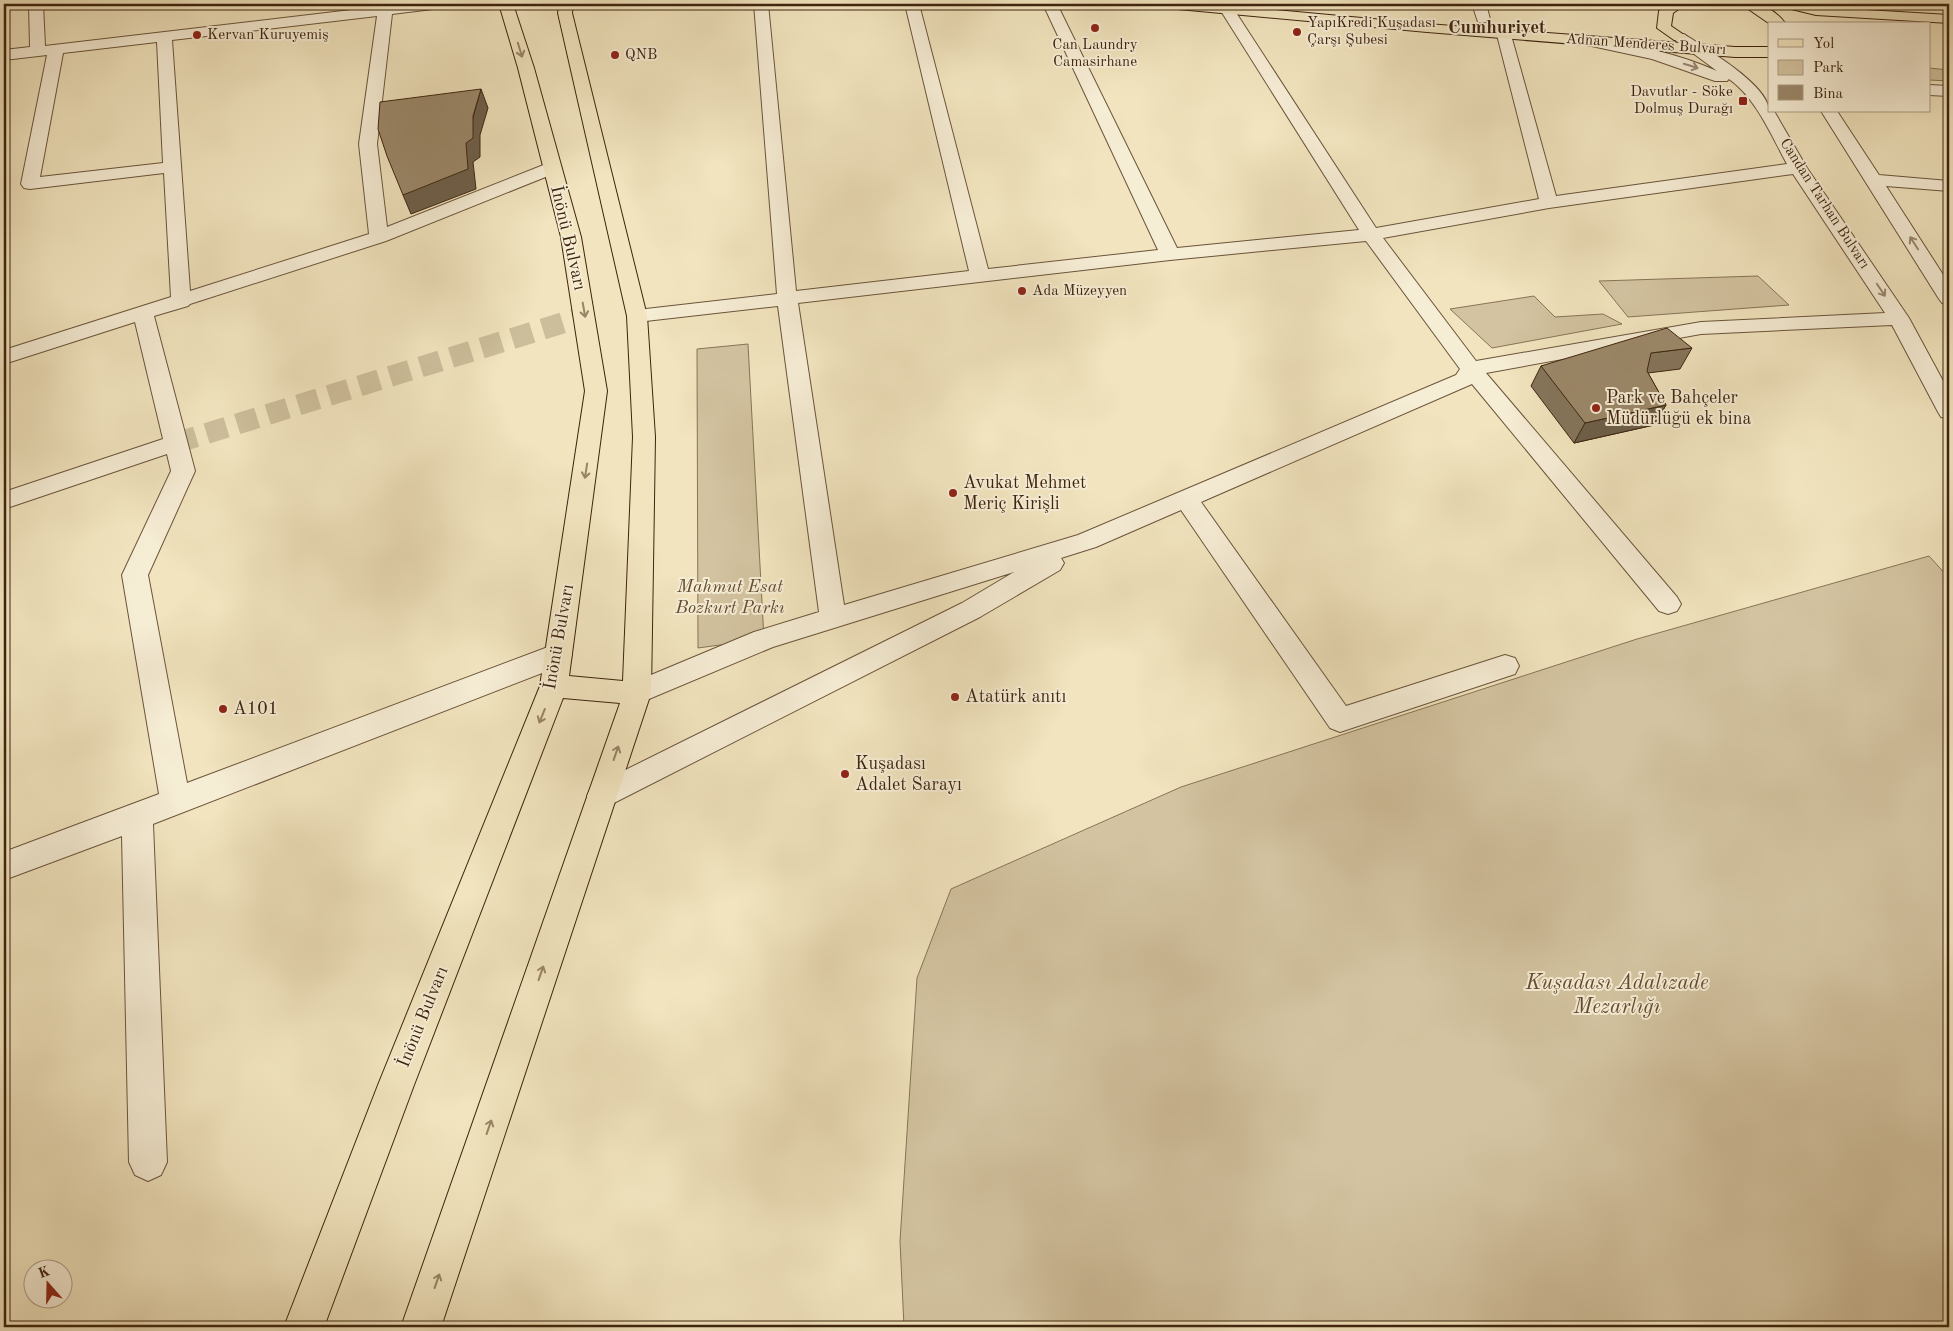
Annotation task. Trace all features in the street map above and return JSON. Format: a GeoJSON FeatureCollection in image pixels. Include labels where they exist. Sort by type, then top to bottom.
{"type":"FeatureCollection","features":[{"type":"Feature","properties":{"kind":"main road","name":"İnönü Bulvarı"},"geometry":{"type":"LineString","coordinates":[[304,1327],[396,1085],[554,686],[596,391],[571,237],[526,68],[506,4]]}},
{"type":"Feature","properties":{"kind":"main road","name":"Adnan Menderes Bulvarı"},"geometry":{"type":"LineString","coordinates":[[1167,4],[1228,10],[1508,27],[1576,39],[1735,52],[1768,52]]}},
{"type":"Feature","properties":{"kind":"main road","name":"Candan Tarhan Bulvarı"},"geometry":{"type":"LineString","coordinates":[[1679,4],[1666,12],[1664,19],[1664,28],[1679,37]]}},
{"type":"Feature","properties":{"kind":"main road"},"geometry":{"type":"LineString","coordinates":[[1748,4],[1767,14],[1776,22]]}},
{"type":"Feature","properties":{"kind":"main road"},"geometry":{"type":"LineString","coordinates":[[1788,4],[1816,11],[1949,19]]}},
{"type":"Feature","properties":{"kind":"main road"},"geometry":{"type":"LineString","coordinates":[[421,1327],[637,693],[644,437],[637,316],[565,5]]}},
{"type":"Feature","properties":{"kind":"main road","name":"Adnan Menderes Bulvarı"},"geometry":{"type":"LineString","coordinates":[[1444,15],[1483,19],[1508,27]]}},
{"type":"Feature","properties":{"kind":"main road","name":"Adnan Menderes Bulvarı"},"geometry":{"type":"LineString","coordinates":[[1653,29],[1700,44],[1735,52]]}},
{"type":"Feature","properties":{"kind":"main road"},"geometry":{"type":"LineString","coordinates":[[1930,29],[1949,30]]}},
{"type":"Feature","properties":{"kind":"main road"},"geometry":{"type":"LineString","coordinates":[[554,686],[637,693]]}},
{"type":"Feature","properties":{"kind":"street"},"geometry":{"type":"LineString","coordinates":[[36,4],[38,50]]}},
{"type":"Feature","properties":{"kind":"street"},"geometry":{"type":"LineString","coordinates":[[4,55],[441,4]]}},
{"type":"Feature","properties":{"kind":"street"},"geometry":{"type":"LineString","coordinates":[[761,4],[787,298],[833,618]]}},
{"type":"Feature","properties":{"kind":"street"},"geometry":{"type":"LineString","coordinates":[[912,4],[980,276]]}},
{"type":"Feature","properties":{"kind":"street"},"geometry":{"type":"LineString","coordinates":[[1050,4],[1170,254]]}},
{"type":"Feature","properties":{"kind":"street"},"geometry":{"type":"LineString","coordinates":[[1479,4],[1483,19]]}},
{"type":"Feature","properties":{"kind":"street"},"geometry":{"type":"LineString","coordinates":[[379,237],[368,144],[385,10]]}},
{"type":"Feature","properties":{"kind":"street"},"geometry":{"type":"LineString","coordinates":[[1228,10],[1370,235],[1471,369],[1668,604]]}},
{"type":"Feature","properties":{"kind":"street"},"geometry":{"type":"LineString","coordinates":[[1508,27],[1549,203]]}},
{"type":"Feature","properties":{"kind":"street"},"geometry":{"type":"LineString","coordinates":[[164,36],[181,302]]}},
{"type":"Feature","properties":{"kind":"street","name":"Candan Tarhan Bulvarı"},"geometry":{"type":"LineString","coordinates":[[1679,37],[1741,80],[1758,102],[1798,168],[1899,318],[1949,412]]}},
{"type":"Feature","properties":{"kind":"street"},"geometry":{"type":"LineString","coordinates":[[1576,39],[1652,54],[1700,69],[1732,84],[1758,102]]}},
{"type":"Feature","properties":{"kind":"street"},"geometry":{"type":"LineString","coordinates":[[56,48],[30,184],[172,167]]}},
{"type":"Feature","properties":{"kind":"street"},"geometry":{"type":"LineString","coordinates":[[1930,90],[1949,91]]}},
{"type":"Feature","properties":{"kind":"street"},"geometry":{"type":"LineString","coordinates":[[1830,112],[1949,299]]}},
{"type":"Feature","properties":{"kind":"street"},"geometry":{"type":"LineString","coordinates":[[4,357],[181,302],[379,237],[552,168]]}},
{"type":"Feature","properties":{"kind":"street"},"geometry":{"type":"LineString","coordinates":[[637,316],[1170,254],[1370,235],[1549,203],[1798,168]]}},
{"type":"Feature","properties":{"kind":"street"},"geometry":{"type":"LineString","coordinates":[[1873,180],[1949,186]]}},
{"type":"Feature","properties":{"kind":"street"},"geometry":{"type":"LineString","coordinates":[[143,314],[183,471],[135,575],[174,801]]}},
{"type":"Feature","properties":{"kind":"street"},"geometry":{"type":"LineString","coordinates":[[637,693],[764,640],[1087,541],[1464,380],[1471,369],[1701,328],[1899,318]]}},
{"type":"Feature","properties":{"kind":"street"},"geometry":{"type":"LineString","coordinates":[[4,501],[176,443]]}},
{"type":"Feature","properties":{"kind":"street"},"geometry":{"type":"LineString","coordinates":[[1186,499],[1340,720],[1504,666]]}},
{"type":"Feature","properties":{"kind":"street"},"geometry":{"type":"LineString","coordinates":[[602,796],[972,610],[1087,541]]}},
{"type":"Feature","properties":{"kind":"street"},"geometry":{"type":"LineString","coordinates":[[4,866],[137,817],[174,801],[558,655]]}},
{"type":"Feature","properties":{"kind":"street"},"geometry":{"type":"LineString","coordinates":[[137,817],[148,1162]]}},
{"type":"Feature","properties":{"kind":"green space"},"geometry":{"type":"Polygon","coordinates":[[[1930,68],[1949,70],[1949,81],[1930,80],[1930,68]]]}},
{"type":"Feature","properties":{"kind":"green space"},"geometry":{"type":"Polygon","coordinates":[[[1758,276],[1789,305],[1628,317],[1599,281],[1758,276]]]}},
{"type":"Feature","properties":{"kind":"green space"},"geometry":{"type":"Polygon","coordinates":[[[1534,296],[1555,317],[1603,314],[1622,324],[1492,348],[1450,309],[1534,296]]]}},
{"type":"Feature","properties":{"kind":"green space","name":"Mahmut Esat Bozkurt Parkı"},"geometry":{"type":"Polygon","coordinates":[[[748,344],[764,639],[698,648],[697,349],[748,344]]]}},
{"type":"Feature","properties":{"kind":"green space","name":"Kuşadası Adalızade Mezarlığı"},"geometry":{"type":"Polygon","coordinates":[[[1929,556],[1949,578],[1949,1327],[904,1327],[900,1241],[917,978],[951,889],[1181,787],[1637,639],[1929,556]]]}},
{"type":"Feature","properties":{"kind":"building"},"geometry":{"type":"Polygon","coordinates":[[[481,89],[473,116],[473,138],[466,143],[468,169],[403,195],[378,129],[380,102],[481,89]]]}},
{"type":"Feature","properties":{"kind":"building"},"geometry":{"type":"Polygon","coordinates":[[[1667,328],[1692,348],[1651,353],[1647,371],[1666,405],[1585,423],[1541,366],[1667,328]]]}},
{"type":"Feature","properties":{"kind":"tunnel"},"geometry":{"type":"LineString","coordinates":[[176,443],[585,316]]}},
{"type":"Feature","properties":{"kind":"place","name":"Can Laundry Camasirhane"},"geometry":{"type":"Point","coordinates":[1095,28]}},
{"type":"Feature","properties":{"kind":"place","name":"YapıKredi Kuşadası Çarşı Şubesi"},"geometry":{"type":"Point","coordinates":[1297,32]}},
{"type":"Feature","properties":{"kind":"place","name":"Kervan Kuruyemiş"},"geometry":{"type":"Point","coordinates":[197,35]}},
{"type":"Feature","properties":{"kind":"place","name":"QNB"},"geometry":{"type":"Point","coordinates":[615,55]}},
{"type":"Feature","properties":{"kind":"place","name":"Davutlar - Söke Dolmuş Durağı"},"geometry":{"type":"Point","coordinates":[1743,101]}},
{"type":"Feature","properties":{"kind":"place","name":"Ada Müzeyyen"},"geometry":{"type":"Point","coordinates":[1022,291]}},
{"type":"Feature","properties":{"kind":"place","name":"Park ve Bahçeler Müdürlüğü ek bina"},"geometry":{"type":"Point","coordinates":[1596,408]}},
{"type":"Feature","properties":{"kind":"place","name":"Avukat Mehmet Meriç Kirişli"},"geometry":{"type":"Point","coordinates":[953,493]}},
{"type":"Feature","properties":{"kind":"place","name":"Atatürk anıtı"},"geometry":{"type":"Point","coordinates":[955,697]}},
{"type":"Feature","properties":{"kind":"place","name":"A101"},"geometry":{"type":"Point","coordinates":[223,709]}},
{"type":"Feature","properties":{"kind":"place","name":"Kuşadası Adalet Sarayı"},"geometry":{"type":"Point","coordinates":[845,774]}},
{"type":"Feature","properties":{"kind":"district","name":"Cumhuriyet"},"geometry":{"type":"Point","coordinates":[1497,28]}}]}
